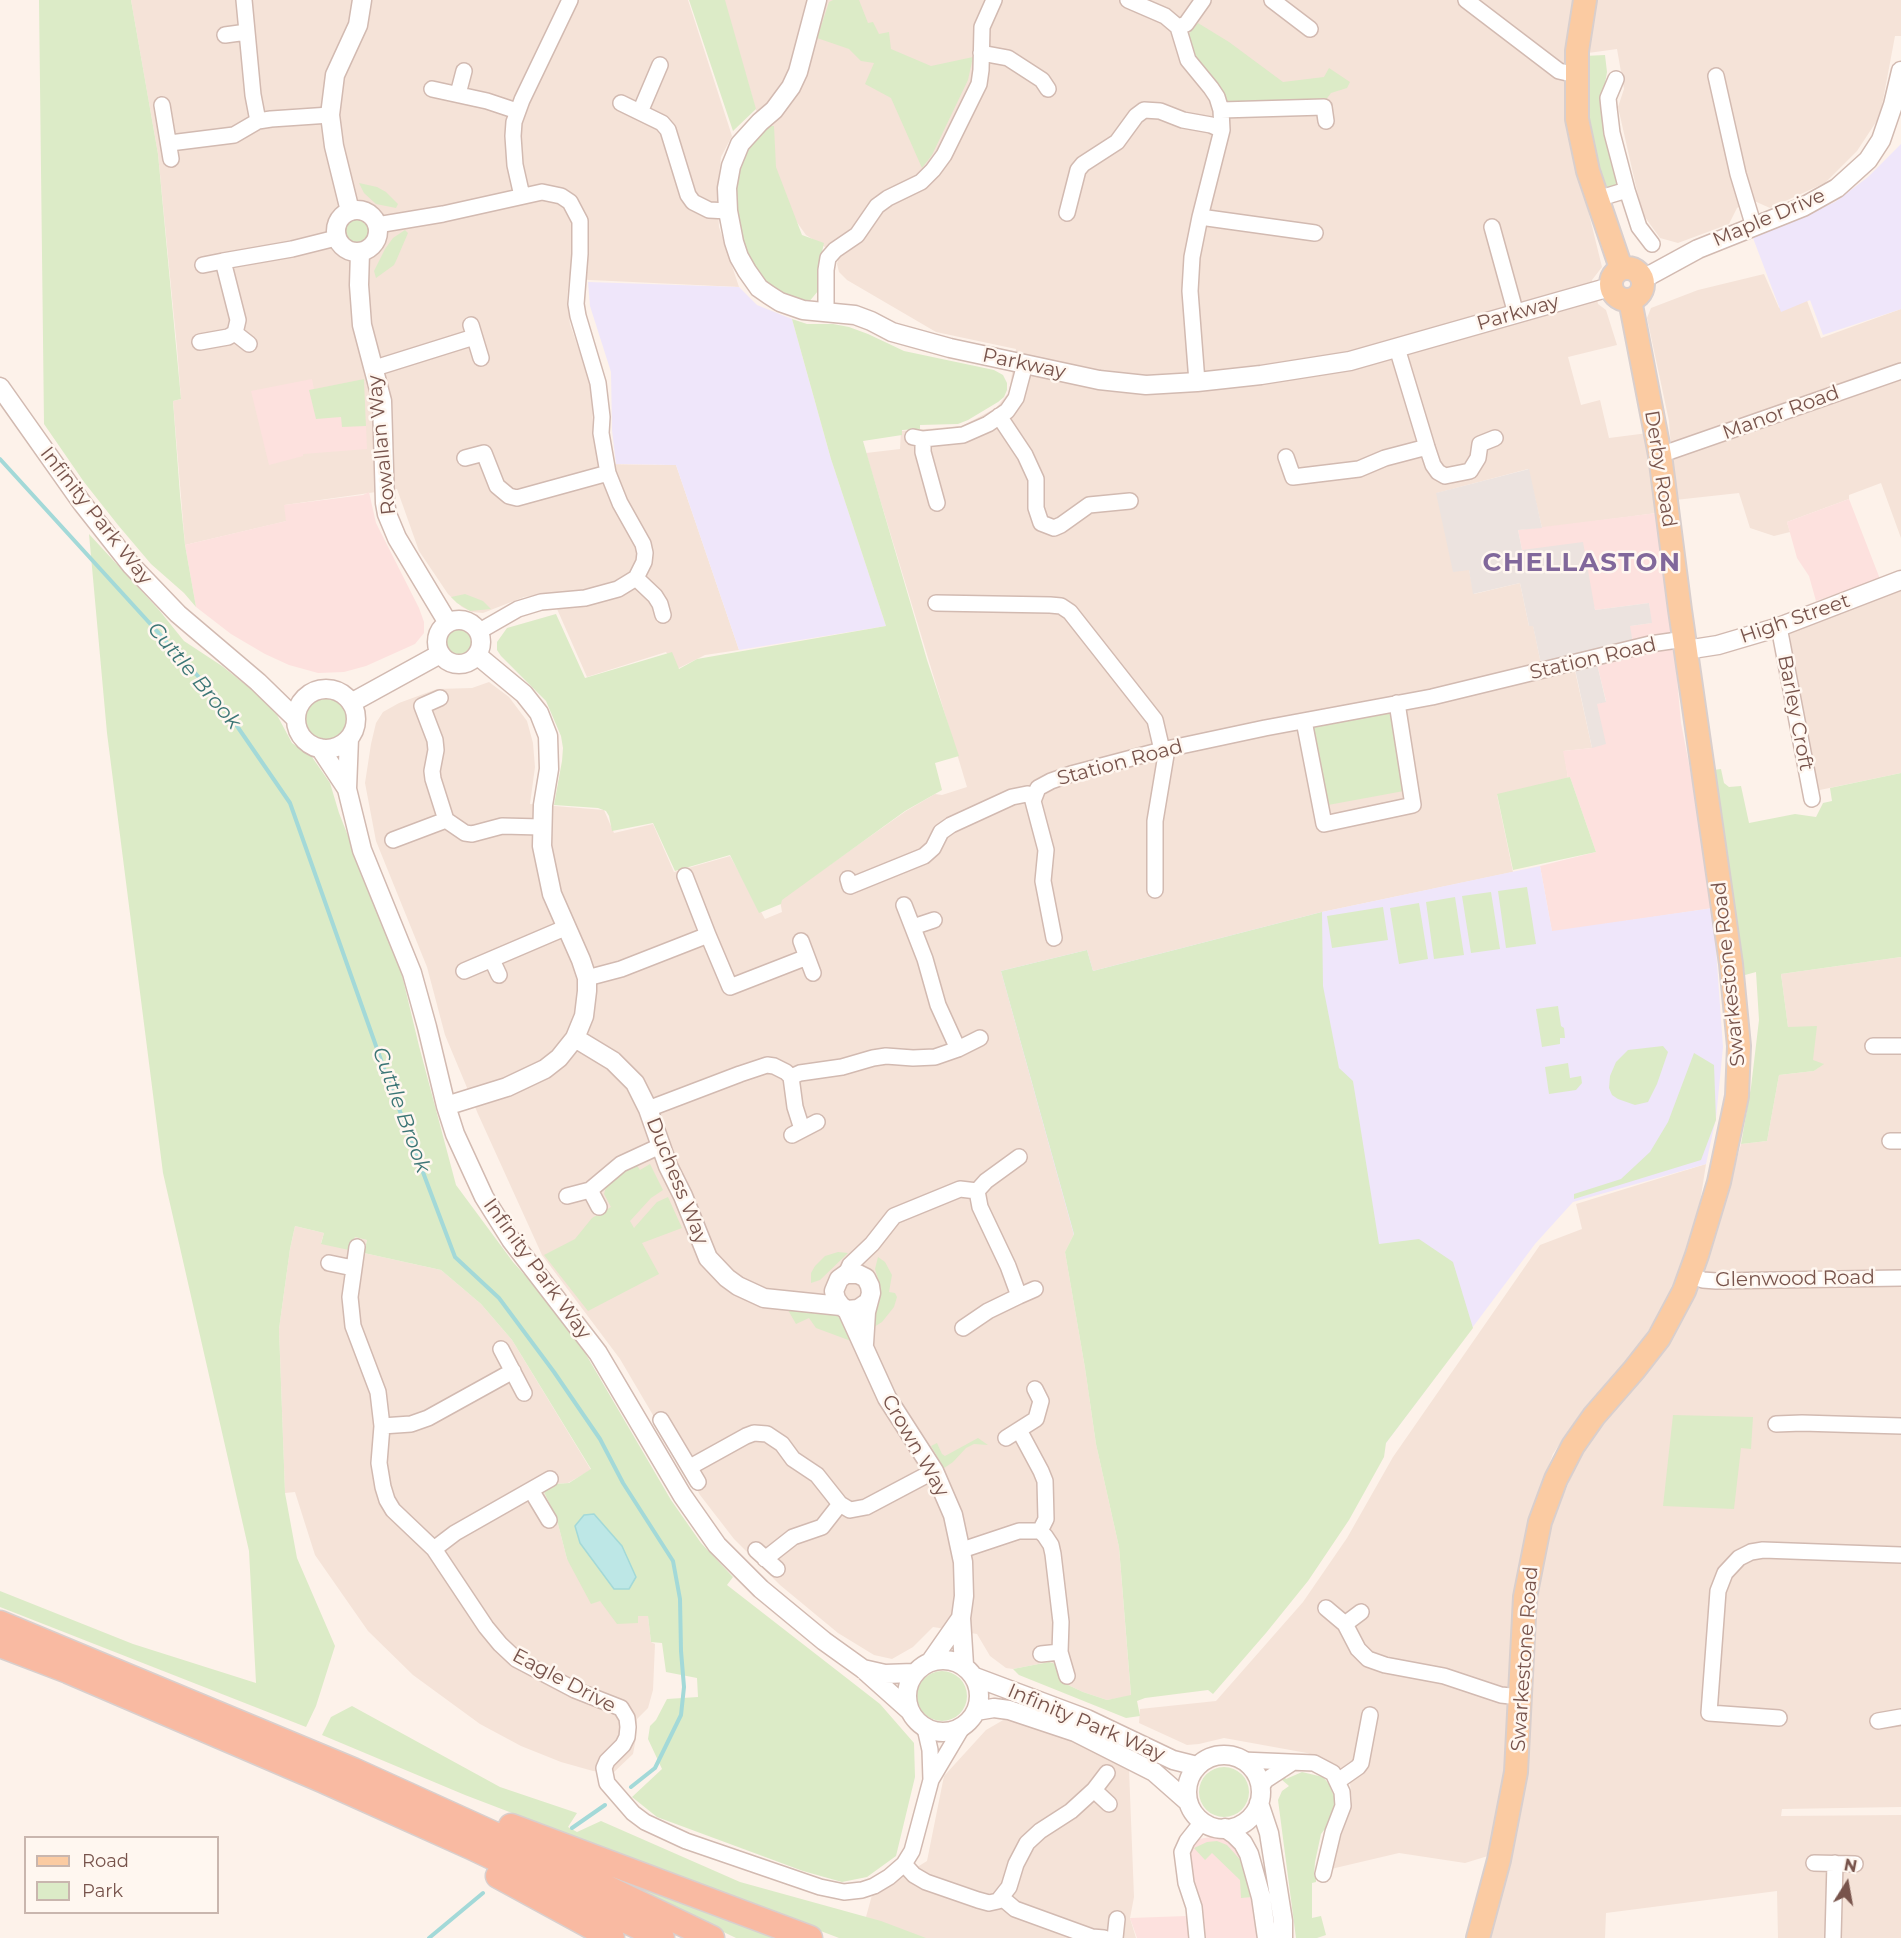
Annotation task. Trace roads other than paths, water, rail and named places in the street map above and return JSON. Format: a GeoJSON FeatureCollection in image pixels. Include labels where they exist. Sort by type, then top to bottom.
{"type":"FeatureCollection","features":[{"type":"Feature","properties":{"kind":"highway"},"geometry":{"type":"LineString","coordinates":[[0,1623],[353,1770],[518,1845],[712,1938]]}},
{"type":"Feature","properties":{"kind":"highway"},"geometry":{"type":"LineString","coordinates":[[0,1645],[68,1671],[322,1780],[471,1847],[662,1938]]}},
{"type":"Feature","properties":{"kind":"highway"},"geometry":{"type":"LineString","coordinates":[[353,1770],[460,1807],[810,1938]]}},
{"type":"Feature","properties":{"kind":"highway"},"geometry":{"type":"LineString","coordinates":[[322,1780],[399,1825],[612,1938]]}},
{"type":"Feature","properties":{"kind":"main road"},"geometry":{"type":"LineString","coordinates":[[1585,0],[1577,51],[1577,119],[1588,171],[1598,199],[1616,278],[1618,298],[1630,300],[1641,292],[1643,279],[1636,270],[1627,267],[1616,278]]}},
{"type":"Feature","properties":{"kind":"main road","name":"Derby Road"},"geometry":{"type":"LineString","coordinates":[[1630,300],[1660,455],[1685,645]]}},
{"type":"Feature","properties":{"kind":"main road","name":"Swarkestone Road"},"geometry":{"type":"LineString","coordinates":[[1478,1938],[1493,1888],[1510,1809],[1518,1755],[1528,1578],[1540,1522],[1556,1479],[1573,1446],[1594,1416],[1659,1338],[1691,1275],[1719,1182],[1737,1096],[1740,1057],[1731,964],[1685,645]]}},
{"type":"Feature","properties":{"kind":"street"},"geometry":{"type":"LineString","coordinates":[[244,0],[253,95],[258,122]]}},
{"type":"Feature","properties":{"kind":"street"},"geometry":{"type":"LineString","coordinates":[[350,211],[334,146],[330,115],[335,75],[358,25],[362,0]]}},
{"type":"Feature","properties":{"kind":"street"},"geometry":{"type":"LineString","coordinates":[[522,196],[513,150],[517,111],[570,0]]}},
{"type":"Feature","properties":{"kind":"street","name":"Parkway"},"geometry":{"type":"LineString","coordinates":[[817,0],[798,72],[791,87],[784,99],[740,144],[728,177],[728,211],[739,257],[759,288],[780,302],[803,310],[855,315],[892,332],[920,341],[1121,383],[1146,385],[1261,375],[1350,361],[1516,314],[1616,278]]}},
{"type":"Feature","properties":{"kind":"street"},"geometry":{"type":"LineString","coordinates":[[826,313],[828,258],[835,250],[857,235],[878,206],[888,198],[921,182],[944,155],[979,84],[982,27],[994,0]]}},
{"type":"Feature","properties":{"kind":"street"},"geometry":{"type":"LineString","coordinates":[[1128,0],[1165,16],[1178,27],[1188,60],[1217,97],[1221,110],[1222,130],[1192,257],[1190,291],[1197,382]]}},
{"type":"Feature","properties":{"kind":"street"},"geometry":{"type":"LineString","coordinates":[[1178,27],[1186,24],[1203,0]]}},
{"type":"Feature","properties":{"kind":"street"},"geometry":{"type":"LineString","coordinates":[[1272,0],[1310,29]]}},
{"type":"Feature","properties":{"kind":"street"},"geometry":{"type":"LineString","coordinates":[[1466,0],[1559,71],[1576,75]]}},
{"type":"Feature","properties":{"kind":"street"},"geometry":{"type":"LineString","coordinates":[[225,35],[247,32]]}},
{"type":"Feature","properties":{"kind":"street"},"geometry":{"type":"LineString","coordinates":[[981,53],[1008,58],[1042,80],[1048,88]]}},
{"type":"Feature","properties":{"kind":"street"},"geometry":{"type":"LineString","coordinates":[[640,112],[660,65]]}},
{"type":"Feature","properties":{"kind":"street"},"geometry":{"type":"LineString","coordinates":[[458,94],[464,71]]}},
{"type":"Feature","properties":{"kind":"street","name":"Maple Drive"},"geometry":{"type":"LineString","coordinates":[[1643,279],[1687,254],[1820,199],[1837,188],[1868,160],[1884,133],[1901,71]]}},
{"type":"Feature","properties":{"kind":"street"},"geometry":{"type":"LineString","coordinates":[[1716,76],[1738,174],[1754,227]]}},
{"type":"Feature","properties":{"kind":"street"},"geometry":{"type":"LineString","coordinates":[[1616,79],[1608,98],[1612,133],[1639,227],[1652,244]]}},
{"type":"Feature","properties":{"kind":"street"},"geometry":{"type":"LineString","coordinates":[[432,89],[517,111]]}},
{"type":"Feature","properties":{"kind":"street"},"geometry":{"type":"LineString","coordinates":[[621,103],[662,123],[668,130],[688,195],[693,202],[709,210],[728,211]]}},
{"type":"Feature","properties":{"kind":"street"},"geometry":{"type":"LineString","coordinates":[[162,105],[171,151],[234,135],[258,122],[330,115]]}},
{"type":"Feature","properties":{"kind":"street"},"geometry":{"type":"LineString","coordinates":[[1221,110],[1324,108],[1326,121]]}},
{"type":"Feature","properties":{"kind":"street"},"geometry":{"type":"LineString","coordinates":[[1067,213],[1076,178],[1083,164],[1118,142],[1136,116],[1144,110],[1160,111],[1183,120],[1211,125],[1222,130]]}},
{"type":"Feature","properties":{"kind":"street"},"geometry":{"type":"LineString","coordinates":[[1598,199],[1627,190]]}},
{"type":"Feature","properties":{"kind":"street"},"geometry":{"type":"LineString","coordinates":[[377,225],[443,214],[542,192],[561,196],[570,202],[580,221],[576,304],[580,326],[598,383],[602,417],[601,433],[608,473],[616,495],[643,544],[644,562],[636,578],[618,589],[569,601],[541,602],[518,609],[478,632]]}},
{"type":"Feature","properties":{"kind":"street"},"geometry":{"type":"LineString","coordinates":[[350,211],[367,212],[373,217],[377,225],[376,240],[371,248],[360,252],[348,250],[336,238],[335,232],[339,219],[350,211]]}},
{"type":"Feature","properties":{"kind":"street"},"geometry":{"type":"LineString","coordinates":[[1200,217],[1315,233]]}},
{"type":"Feature","properties":{"kind":"street"},"geometry":{"type":"LineString","coordinates":[[1492,227],[1516,314]]}},
{"type":"Feature","properties":{"kind":"street"},"geometry":{"type":"LineString","coordinates":[[203,265],[292,249],[336,238]]}},
{"type":"Feature","properties":{"kind":"street","name":"Rowallan Way"},"geometry":{"type":"LineString","coordinates":[[360,252],[358,285],[362,325],[375,368],[384,420],[387,514],[398,538],[448,623]]}},
{"type":"Feature","properties":{"kind":"street"},"geometry":{"type":"LineString","coordinates":[[200,342],[228,337],[235,333],[238,320],[223,261]]}},
{"type":"Feature","properties":{"kind":"street"},"geometry":{"type":"LineString","coordinates":[[375,368],[473,331],[481,358]]}},
{"type":"Feature","properties":{"kind":"street"},"geometry":{"type":"LineString","coordinates":[[235,333],[249,344]]}},
{"type":"Feature","properties":{"kind":"street"},"geometry":{"type":"LineString","coordinates":[[1397,348],[1427,447],[1438,472],[1445,476],[1470,471],[1478,458],[1480,444],[1495,438]]}},
{"type":"Feature","properties":{"kind":"street"},"geometry":{"type":"LineString","coordinates":[[937,503],[918,438],[963,435],[999,416],[1016,398],[1025,364]]}},
{"type":"Feature","properties":{"kind":"street","name":"Manor Road"},"geometry":{"type":"LineString","coordinates":[[1660,455],[1901,371]]}},
{"type":"Feature","properties":{"kind":"street","name":"Infinity Park Way"},"geometry":{"type":"LineString","coordinates":[[0,387],[82,503],[131,564],[178,614],[258,682],[296,719]]}},
{"type":"Feature","properties":{"kind":"street"},"geometry":{"type":"LineString","coordinates":[[999,416],[1025,455],[1036,479],[1036,508],[1041,523],[1054,528],[1089,505],[1130,501]]}},
{"type":"Feature","properties":{"kind":"street"},"geometry":{"type":"LineString","coordinates":[[1286,457],[1293,477],[1359,469],[1385,458],[1427,447]]}},
{"type":"Feature","properties":{"kind":"street"},"geometry":{"type":"LineString","coordinates":[[465,458],[500,448]]}},
{"type":"Feature","properties":{"kind":"street"},"geometry":{"type":"LineString","coordinates":[[484,453],[497,486],[509,496],[525,496],[608,473]]}},
{"type":"Feature","properties":{"kind":"street"},"geometry":{"type":"LineString","coordinates":[[636,578],[655,596],[663,615]]}},
{"type":"Feature","properties":{"kind":"street","name":"High Street"},"geometry":{"type":"LineString","coordinates":[[1685,645],[1718,645],[1779,627],[1901,580]]}},
{"type":"Feature","properties":{"kind":"street"},"geometry":{"type":"LineString","coordinates":[[936,603],[952,596],[1061,606],[1070,612],[1155,720],[1164,750],[1155,821],[1155,890]]}},
{"type":"Feature","properties":{"kind":"street"},"geometry":{"type":"LineString","coordinates":[[462,620],[474,626],[478,632],[481,644],[477,655],[472,660],[458,665],[445,660],[440,654],[437,640],[439,633],[448,623],[462,620]]}},
{"type":"Feature","properties":{"kind":"street","name":"Barley Croft"},"geometry":{"type":"LineString","coordinates":[[1779,627],[1812,799]]}},
{"type":"Feature","properties":{"kind":"street","name":"Station Road"},"geometry":{"type":"LineString","coordinates":[[1047,930],[1043,881],[1046,850],[1033,801],[1038,788],[1071,774],[1164,750],[1397,704],[1650,644],[1685,645]]}},
{"type":"Feature","properties":{"kind":"street"},"geometry":{"type":"LineString","coordinates":[[351,703],[440,654]]}},
{"type":"Feature","properties":{"kind":"street"},"geometry":{"type":"LineString","coordinates":[[446,1106],[526,1080],[559,1058],[575,1038],[584,1016],[587,978],[547,878],[541,827],[550,749],[543,721],[524,694],[477,655]]}},
{"type":"Feature","properties":{"kind":"street","name":"Infinity Park Way"},"geometry":{"type":"LineString","coordinates":[[258,682],[291,692],[311,692]]}},
{"type":"Feature","properties":{"kind":"street"},"geometry":{"type":"LineString","coordinates":[[334,690],[344,695],[351,703],[356,720],[349,738],[337,748],[320,748],[309,744],[302,737],[296,719],[300,704],[311,692],[334,690]]}},
{"type":"Feature","properties":{"kind":"street"},"geometry":{"type":"LineString","coordinates":[[440,698],[416,709],[435,740],[433,779],[446,820],[465,833],[472,834],[502,826],[541,827]]}},
{"type":"Feature","properties":{"kind":"street"},"geometry":{"type":"LineString","coordinates":[[1304,721],[1324,824],[1413,806],[1397,704]]}},
{"type":"Feature","properties":{"kind":"street","name":"Infinity Park Way"},"geometry":{"type":"LineString","coordinates":[[349,738],[347,789],[362,850],[403,948],[421,1001],[446,1106],[466,1159],[484,1197],[511,1240],[598,1353],[672,1479],[717,1545],[761,1589],[824,1641],[863,1669],[910,1711]]}},
{"type":"Feature","properties":{"kind":"street","name":"Infinity Park Way"},"geometry":{"type":"LineString","coordinates":[[320,748],[347,789]]}},
{"type":"Feature","properties":{"kind":"street"},"geometry":{"type":"LineString","coordinates":[[848,879],[850,886],[924,856],[933,848],[941,832],[951,825],[1018,795],[1034,795]]}},
{"type":"Feature","properties":{"kind":"street"},"geometry":{"type":"LineString","coordinates":[[393,840],[446,820]]}},
{"type":"Feature","properties":{"kind":"street"},"geometry":{"type":"LineString","coordinates":[[685,876],[730,987],[807,957]]}},
{"type":"Feature","properties":{"kind":"street"},"geometry":{"type":"LineString","coordinates":[[904,905],[925,959],[938,1005],[958,1050]]}},
{"type":"Feature","properties":{"kind":"street"},"geometry":{"type":"LineString","coordinates":[[913,927],[934,920]]}},
{"type":"Feature","properties":{"kind":"street"},"geometry":{"type":"LineString","coordinates":[[464,971],[567,927]]}},
{"type":"Feature","properties":{"kind":"street"},"geometry":{"type":"LineString","coordinates":[[587,978],[621,969],[708,935]]}},
{"type":"Feature","properties":{"kind":"street"},"geometry":{"type":"LineString","coordinates":[[801,941],[813,973]]}},
{"type":"Feature","properties":{"kind":"street"},"geometry":{"type":"LineString","coordinates":[[492,960],[499,975]]}},
{"type":"Feature","properties":{"kind":"street","name":"Duchess Way"},"geometry":{"type":"LineString","coordinates":[[575,1038],[613,1061],[635,1083],[648,1109],[660,1146],[708,1258],[716,1267],[738,1286],[764,1298],[844,1308]]}},
{"type":"Feature","properties":{"kind":"street"},"geometry":{"type":"LineString","coordinates":[[791,1077],[800,1073],[842,1067],[886,1056],[924,1059],[935,1057],[958,1050],[980,1038]]}},
{"type":"Feature","properties":{"kind":"street"},"geometry":{"type":"LineString","coordinates":[[1873,1046],[1901,1046]]}},
{"type":"Feature","properties":{"kind":"street"},"geometry":{"type":"LineString","coordinates":[[648,1109],[694,1090],[767,1065],[781,1069],[791,1077],[797,1132],[817,1122]]}},
{"type":"Feature","properties":{"kind":"street"},"geometry":{"type":"LineString","coordinates":[[567,1196],[590,1190],[621,1164],[660,1146]]}},
{"type":"Feature","properties":{"kind":"street"},"geometry":{"type":"LineString","coordinates":[[1019,1157],[986,1181],[978,1191],[980,1207],[1008,1266],[1019,1296]]}},
{"type":"Feature","properties":{"kind":"street","name":"Crown Way"},"geometry":{"type":"LineString","coordinates":[[970,1671],[961,1618],[964,1583],[962,1550],[953,1515],[934,1471],[886,1398],[844,1308],[836,1299],[834,1288],[853,1262],[872,1245],[887,1223],[906,1210],[960,1189],[978,1191]]}},
{"type":"Feature","properties":{"kind":"street"},"geometry":{"type":"LineString","coordinates":[[590,1190],[598,1207]]}},
{"type":"Feature","properties":{"kind":"street","name":"Crown Way"},"geometry":{"type":"LineString","coordinates":[[864,1348],[864,1328],[871,1290],[865,1270],[872,1245]]}},
{"type":"Feature","properties":{"kind":"street","name":"Eagle Drive"},"geometry":{"type":"LineString","coordinates":[[357,1247],[350,1296],[353,1326],[378,1392],[382,1426],[379,1463],[382,1487],[387,1500],[393,1510],[434,1549],[486,1627],[516,1659],[575,1690],[621,1708],[627,1718],[627,1737],[623,1745],[606,1761],[604,1768],[605,1777],[624,1805],[645,1822],[686,1841],[820,1887],[844,1892],[862,1890],[874,1886],[904,1864]]}},
{"type":"Feature","properties":{"kind":"street"},"geometry":{"type":"LineString","coordinates":[[329,1263],[353,1268]]}},
{"type":"Feature","properties":{"kind":"street"},"geometry":{"type":"LineString","coordinates":[[846,1274],[858,1274],[866,1278]]}},
{"type":"Feature","properties":{"kind":"street","name":"Glenwood Road"},"geometry":{"type":"LineString","coordinates":[[1691,1275],[1703,1280],[1716,1281],[1901,1278]]}},
{"type":"Feature","properties":{"kind":"street","name":"Duchess Way"},"geometry":{"type":"LineString","coordinates":[[794,1300],[834,1288]]}},
{"type":"Feature","properties":{"kind":"street"},"geometry":{"type":"LineString","coordinates":[[963,1328],[988,1311],[1035,1289]]}},
{"type":"Feature","properties":{"kind":"street"},"geometry":{"type":"LineString","coordinates":[[844,1308],[858,1310],[868,1302]]}},
{"type":"Feature","properties":{"kind":"street"},"geometry":{"type":"LineString","coordinates":[[501,1349],[524,1393]]}},
{"type":"Feature","properties":{"kind":"street"},"geometry":{"type":"LineString","coordinates":[[382,1426],[405,1425],[428,1418],[513,1371]]}},
{"type":"Feature","properties":{"kind":"street"},"geometry":{"type":"LineString","coordinates":[[1035,1389],[1041,1401],[1036,1419],[1013,1434],[1041,1471],[1045,1481],[1046,1519],[1040,1531]]}},
{"type":"Feature","properties":{"kind":"street"},"geometry":{"type":"LineString","coordinates":[[661,1420],[698,1482]]}},
{"type":"Feature","properties":{"kind":"street"},"geometry":{"type":"LineString","coordinates":[[1783,1428],[1901,1426]]}},
{"type":"Feature","properties":{"kind":"street"},"geometry":{"type":"LineString","coordinates":[[690,1467],[754,1433],[767,1434],[782,1444],[793,1459],[817,1475],[840,1504],[850,1510],[866,1507],[934,1471]]}},
{"type":"Feature","properties":{"kind":"street"},"geometry":{"type":"LineString","coordinates":[[434,1549],[455,1533],[550,1479]]}},
{"type":"Feature","properties":{"kind":"street"},"geometry":{"type":"LineString","coordinates":[[531,1490],[549,1520]]}},
{"type":"Feature","properties":{"kind":"street"},"geometry":{"type":"LineString","coordinates":[[777,1569],[760,1555],[793,1537],[822,1527],[840,1504]]}},
{"type":"Feature","properties":{"kind":"street"},"geometry":{"type":"LineString","coordinates":[[962,1550],[1019,1531],[1040,1531],[1048,1540],[1053,1554],[1061,1622],[1060,1652],[1066,1676]]}},
{"type":"Feature","properties":{"kind":"street"},"geometry":{"type":"LineString","coordinates":[[1779,1718],[1709,1713],[1718,1591],[1725,1573],[1739,1558],[1750,1552],[1763,1550],[1901,1555]]}},
{"type":"Feature","properties":{"kind":"street"},"geometry":{"type":"LineString","coordinates":[[1326,1608],[1345,1624],[1358,1649],[1368,1659],[1385,1665],[1444,1676],[1501,1695],[1520,1697]]}},
{"type":"Feature","properties":{"kind":"street"},"geometry":{"type":"LineString","coordinates":[[1345,1624],[1361,1612]]}},
{"type":"Feature","properties":{"kind":"street"},"geometry":{"type":"LineString","coordinates":[[931,1661],[961,1618]]}},
{"type":"Feature","properties":{"kind":"street"},"geometry":{"type":"LineString","coordinates":[[1041,1654],[1060,1652]]}},
{"type":"Feature","properties":{"kind":"street"},"geometry":{"type":"LineString","coordinates":[[931,1780],[929,1744],[925,1728],[910,1711],[908,1690],[915,1673],[922,1666],[931,1661],[949,1660],[970,1671],[979,1692],[976,1711],[963,1726],[931,1780],[914,1844],[904,1864],[914,1875],[926,1882],[989,1903],[1002,1898],[1009,1887],[1016,1864],[1027,1843],[1040,1831],[1071,1811],[1094,1790],[1107,1773]]}},
{"type":"Feature","properties":{"kind":"street","name":"Infinity Park Way"},"geometry":{"type":"LineString","coordinates":[[863,1669],[885,1674],[915,1673]]}},
{"type":"Feature","properties":{"kind":"street","name":"Infinity Park Way"},"geometry":{"type":"LineString","coordinates":[[970,1671],[1080,1716],[1173,1760],[1197,1766]]}},
{"type":"Feature","properties":{"kind":"street","name":"Infinity Park Way"},"geometry":{"type":"LineString","coordinates":[[976,1711],[994,1708],[1009,1710],[1075,1732],[1154,1772],[1188,1802]]}},
{"type":"Feature","properties":{"kind":"street"},"geometry":{"type":"LineString","coordinates":[[1338,1781],[1361,1763],[1370,1716]]}},
{"type":"Feature","properties":{"kind":"street"},"geometry":{"type":"LineString","coordinates":[[1878,1721],[1901,1717]]}},
{"type":"Feature","properties":{"kind":"street"},"geometry":{"type":"LineString","coordinates":[[925,1728],[940,1732],[951,1731],[963,1726]]}},
{"type":"Feature","properties":{"kind":"street"},"geometry":{"type":"LineString","coordinates":[[1292,1763],[1266,1780],[1252,1816],[1232,1828],[1213,1827],[1202,1822],[1193,1813],[1188,1802],[1188,1783],[1197,1766],[1218,1755],[1242,1760],[1314,1763],[1333,1773],[1342,1792],[1343,1806],[1333,1832],[1323,1874]]}},
{"type":"Feature","properties":{"kind":"street"},"geometry":{"type":"LineString","coordinates":[[1242,1760],[1257,1775],[1269,1833],[1283,1921],[1283,1938]]}},
{"type":"Feature","properties":{"kind":"street"},"geometry":{"type":"LineString","coordinates":[[1094,1790],[1109,1803]]}},
{"type":"Feature","properties":{"kind":"street"},"geometry":{"type":"LineString","coordinates":[[1197,1938],[1194,1906],[1186,1883],[1182,1852],[1187,1841],[1202,1822]]}},
{"type":"Feature","properties":{"kind":"street"},"geometry":{"type":"LineString","coordinates":[[1225,1828],[1243,1843],[1249,1854],[1262,1897],[1267,1938]]}},
{"type":"Feature","properties":{"kind":"street"},"geometry":{"type":"LineString","coordinates":[[1814,1863],[1855,1864]]}},
{"type":"Feature","properties":{"kind":"street"},"geometry":{"type":"LineString","coordinates":[[1833,1938],[1835,1863]]}},
{"type":"Feature","properties":{"kind":"street"},"geometry":{"type":"LineString","coordinates":[[1002,1898],[1015,1909],[1092,1937],[1104,1938]]}},
{"type":"Feature","properties":{"kind":"street"},"geometry":{"type":"LineString","coordinates":[[1115,1938],[1117,1919]]}},
{"type":"Feature","properties":{"kind":"water"},"geometry":{"type":"Polygon","coordinates":[[[594,1514],[622,1546],[636,1577],[629,1589],[614,1589],[580,1543],[575,1526],[584,1515],[594,1514]]]}},
{"type":"Feature","properties":{"kind":"waterway","name":"Cuttle Brook"},"geometry":{"type":"LineString","coordinates":[[0,459],[217,697],[290,803],[387,1077],[455,1257],[499,1298],[554,1372],[600,1439],[623,1483],[673,1561],[680,1599],[684,1687],[681,1715],[655,1768],[631,1787]]}},
{"type":"Feature","properties":{"kind":"waterway","name":"Cuttle Brook"},"geometry":{"type":"LineString","coordinates":[[572,1828],[605,1805]]}},
{"type":"Feature","properties":{"kind":"waterway","name":"Cuttle Brook"},"geometry":{"type":"LineString","coordinates":[[429,1938],[483,1893]]}},
{"type":"Feature","properties":{"kind":"district","name":"CHELLASTON"},"geometry":{"type":"Point","coordinates":[1582,563]}}]}
